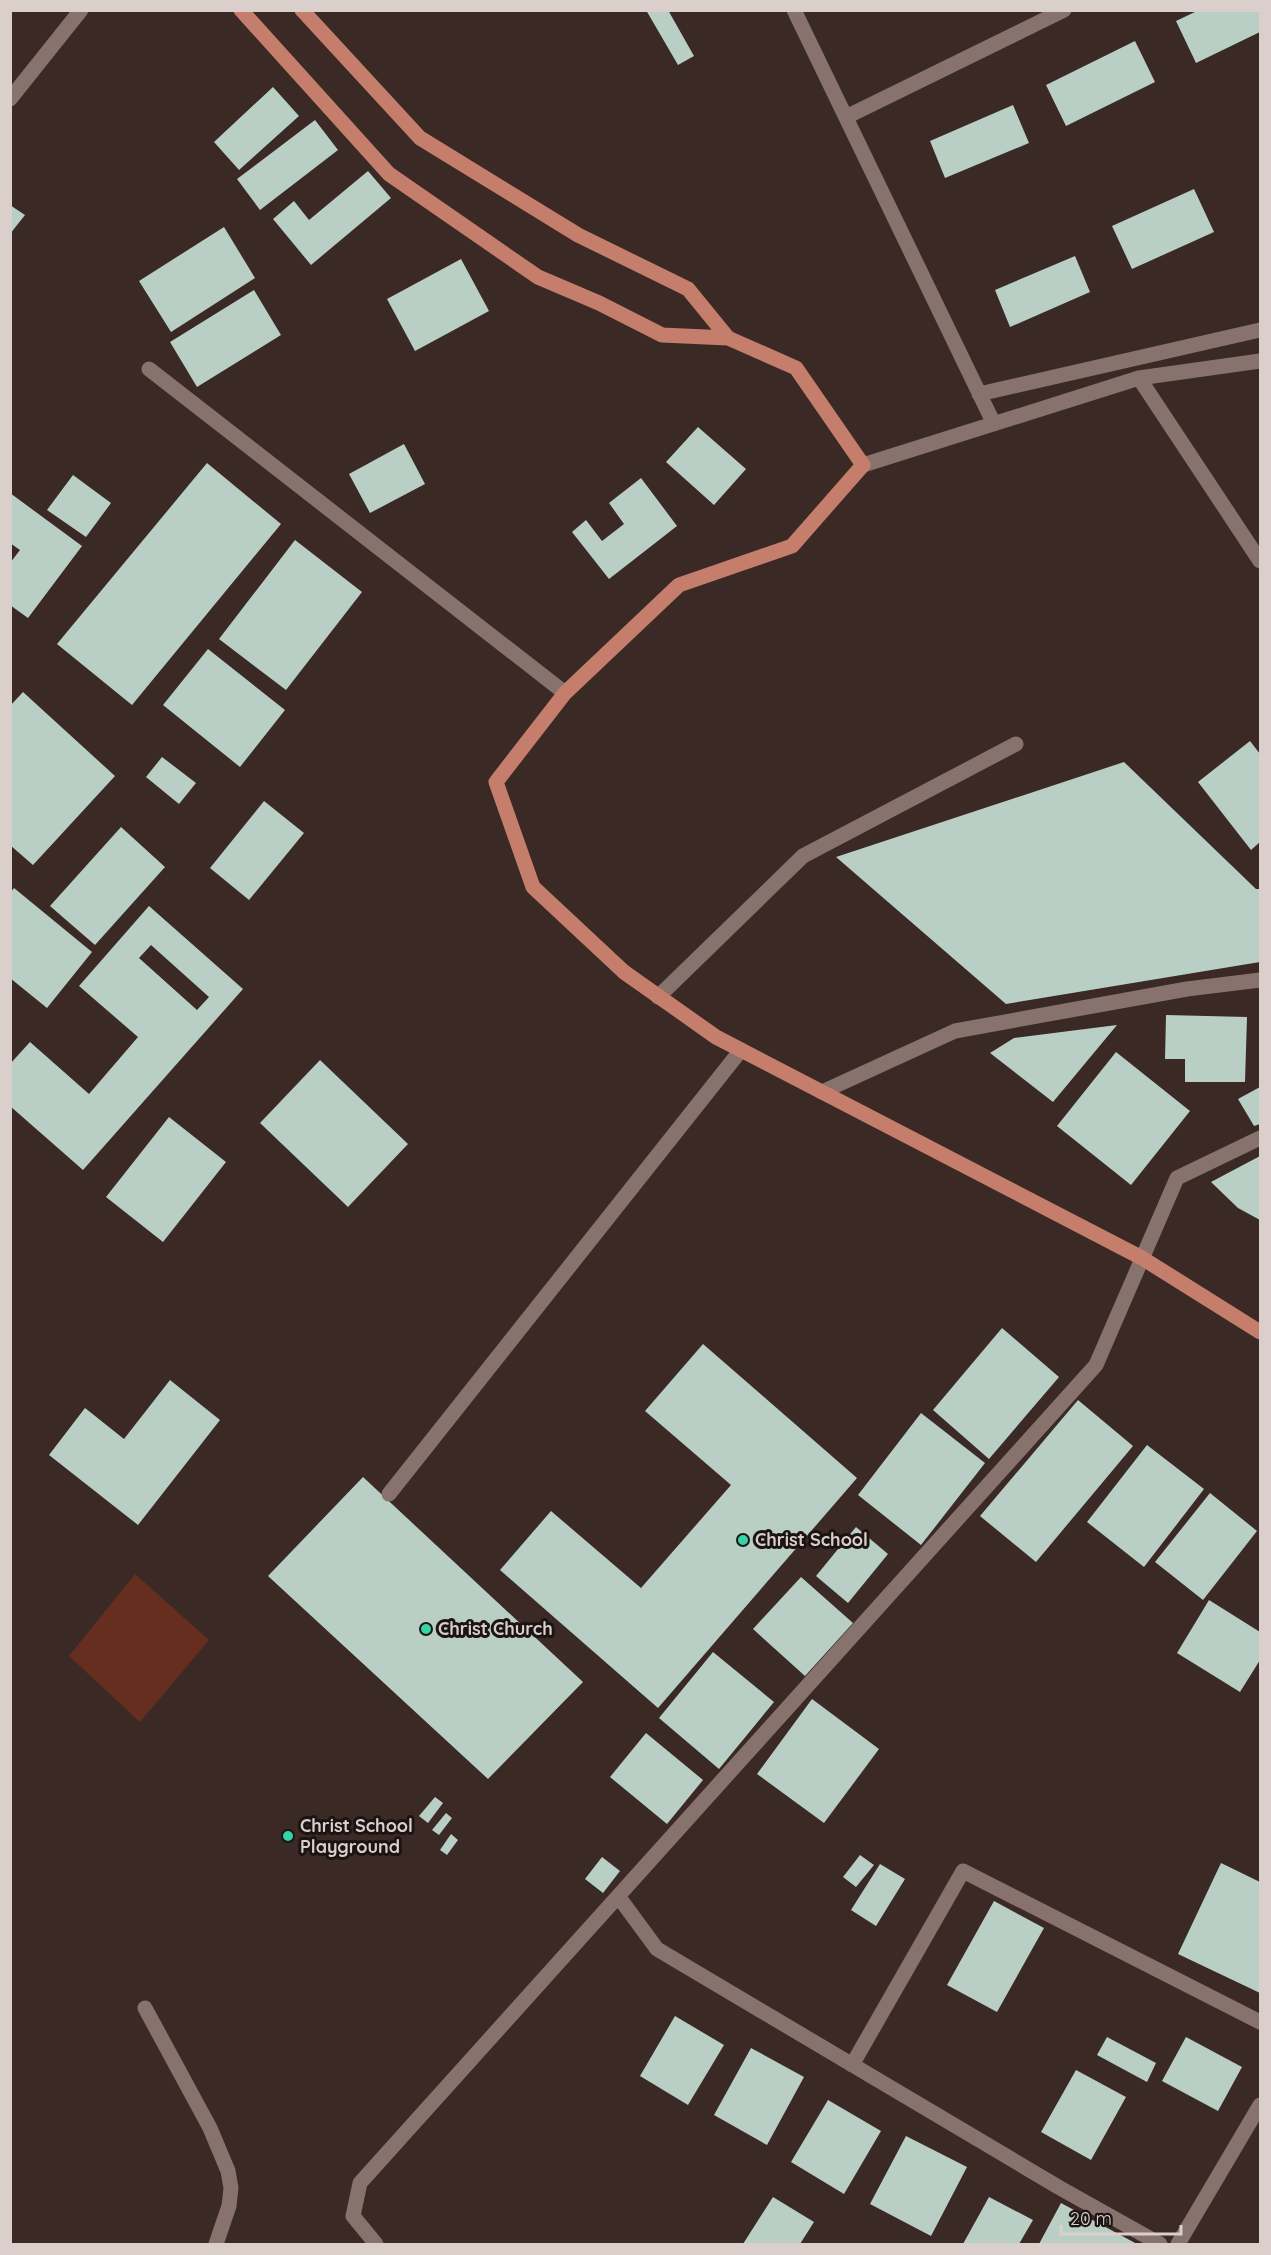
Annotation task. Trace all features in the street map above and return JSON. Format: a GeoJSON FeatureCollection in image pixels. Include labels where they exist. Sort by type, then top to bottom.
{"type":"FeatureCollection","features":[{"type":"Feature","properties":{"kind":"main road"},"geometry":{"type":"LineString","coordinates":[[241,10],[389,174],[538,277],[599,303],[662,335],[728,338],[796,368],[863,465],[792,546],[679,585],[565,693],[496,782],[533,887],[624,972],[716,1037],[1142,1258],[1260,1332]]}},
{"type":"Feature","properties":{"kind":"main road"},"geometry":{"type":"LineString","coordinates":[[302,10],[420,138],[578,235],[688,289],[728,338]]}},
{"type":"Feature","properties":{"kind":"street"},"geometry":{"type":"LineString","coordinates":[[10,99],[81,10]]}},
{"type":"Feature","properties":{"kind":"street"},"geometry":{"type":"LineString","coordinates":[[794,10],[994,424]]}},
{"type":"Feature","properties":{"kind":"street"},"geometry":{"type":"LineString","coordinates":[[846,117],[1064,10]]}},
{"type":"Feature","properties":{"kind":"street"},"geometry":{"type":"LineString","coordinates":[[979,394],[1260,330]]}},
{"type":"Feature","properties":{"kind":"street"},"geometry":{"type":"LineString","coordinates":[[863,465],[1139,378],[1260,360]]}},
{"type":"Feature","properties":{"kind":"street"},"geometry":{"type":"LineString","coordinates":[[149,369],[565,693]]}},
{"type":"Feature","properties":{"kind":"street"},"geometry":{"type":"LineString","coordinates":[[1139,378],[1260,561]]}},
{"type":"Feature","properties":{"kind":"street"},"geometry":{"type":"LineString","coordinates":[[658,996],[803,856],[1016,744]]}},
{"type":"Feature","properties":{"kind":"street"},"geometry":{"type":"LineString","coordinates":[[822,1092],[955,1031],[1187,989],[1260,980]]}},
{"type":"Feature","properties":{"kind":"street"},"geometry":{"type":"LineString","coordinates":[[389,1494],[741,1050]]}},
{"type":"Feature","properties":{"kind":"street"},"geometry":{"type":"LineString","coordinates":[[376,2244],[353,2216],[360,2183],[1096,1365],[1177,1178],[1260,1138]]}},
{"type":"Feature","properties":{"kind":"street"},"geometry":{"type":"LineString","coordinates":[[852,2065],[963,1871],[1260,2022]]}},
{"type":"Feature","properties":{"kind":"street"},"geometry":{"type":"LineString","coordinates":[[618,1896],[657,1949],[1060,2188],[1160,2244]]}},
{"type":"Feature","properties":{"kind":"street"},"geometry":{"type":"LineString","coordinates":[[146,2008],[210,2128],[228,2171],[231,2188],[229,2206],[216,2244]]}},
{"type":"Feature","properties":{"kind":"street"},"geometry":{"type":"LineString","coordinates":[[1178,2244],[1260,2105]]}},
{"type":"Feature","properties":{"kind":"shaded area"},"geometry":{"type":"Polygon","coordinates":[[[135,1574],[209,1640],[140,1722],[69,1656],[135,1574]]]}},
{"type":"Feature","properties":{"kind":"building"},"geometry":{"type":"Polygon","coordinates":[[[646,10],[668,10],[694,56],[678,65],[646,10]]]}},
{"type":"Feature","properties":{"kind":"building"},"geometry":{"type":"Polygon","coordinates":[[[1199,10],[1260,10],[1260,32],[1196,63],[1176,21],[1199,10]]]}},
{"type":"Feature","properties":{"kind":"building"},"geometry":{"type":"Polygon","coordinates":[[[1135,41],[1155,82],[1066,126],[1046,85],[1135,41]]]}},
{"type":"Feature","properties":{"kind":"building"},"geometry":{"type":"Polygon","coordinates":[[[273,87],[299,116],[239,170],[214,142],[273,87]]]}},
{"type":"Feature","properties":{"kind":"building"},"geometry":{"type":"Polygon","coordinates":[[[1013,105],[1029,143],[945,178],[930,141],[1013,105]]]}},
{"type":"Feature","properties":{"kind":"building"},"geometry":{"type":"Polygon","coordinates":[[[315,120],[338,150],[260,210],[237,179],[315,120]]]}},
{"type":"Feature","properties":{"kind":"building"},"geometry":{"type":"Polygon","coordinates":[[[368,171],[391,198],[311,265],[273,219],[294,201],[309,220],[368,171]]]}},
{"type":"Feature","properties":{"kind":"building"},"geometry":{"type":"Polygon","coordinates":[[[1194,189],[1214,232],[1132,269],[1112,226],[1194,189]]]}},
{"type":"Feature","properties":{"kind":"building"},"geometry":{"type":"Polygon","coordinates":[[[10,205],[25,215],[10,234],[10,205]]]}},
{"type":"Feature","properties":{"kind":"building"},"geometry":{"type":"Polygon","coordinates":[[[224,227],[255,278],[171,332],[139,281],[224,227]]]}},
{"type":"Feature","properties":{"kind":"building"},"geometry":{"type":"Polygon","coordinates":[[[1075,256],[1090,292],[1010,327],[995,290],[1075,256]]]}},
{"type":"Feature","properties":{"kind":"building"},"geometry":{"type":"Polygon","coordinates":[[[461,259],[489,311],[415,351],[387,299],[461,259]]]}},
{"type":"Feature","properties":{"kind":"building"},"geometry":{"type":"Polygon","coordinates":[[[254,290],[281,335],[197,387],[170,342],[254,290]]]}},
{"type":"Feature","properties":{"kind":"building"},"geometry":{"type":"Polygon","coordinates":[[[698,427],[746,469],[714,505],[666,462],[698,427]]]}},
{"type":"Feature","properties":{"kind":"building"},"geometry":{"type":"Polygon","coordinates":[[[404,444],[425,484],[370,513],[349,474],[404,444]]]}},
{"type":"Feature","properties":{"kind":"building"},"geometry":{"type":"Polygon","coordinates":[[[207,463],[281,524],[132,705],[57,644],[207,463]]]}},
{"type":"Feature","properties":{"kind":"building"},"geometry":{"type":"Polygon","coordinates":[[[73,475],[111,503],[86,537],[47,510],[73,475]]]}},
{"type":"Feature","properties":{"kind":"building"},"geometry":{"type":"Polygon","coordinates":[[[641,478],[677,526],[609,579],[572,532],[586,520],[602,541],[624,524],[609,503],[641,478]]]}},
{"type":"Feature","properties":{"kind":"building"},"geometry":{"type":"Polygon","coordinates":[[[10,493],[82,546],[28,618],[10,605],[10,563],[20,550],[10,543],[10,493]]]}},
{"type":"Feature","properties":{"kind":"building"},"geometry":{"type":"Polygon","coordinates":[[[295,540],[362,592],[286,690],[219,639],[295,540]]]}},
{"type":"Feature","properties":{"kind":"building"},"geometry":{"type":"Polygon","coordinates":[[[208,649],[285,710],[240,767],[163,705],[208,649]]]}},
{"type":"Feature","properties":{"kind":"building"},"geometry":{"type":"Polygon","coordinates":[[[23,692],[115,776],[33,865],[10,845],[10,706],[23,692]]]}},
{"type":"Feature","properties":{"kind":"building"},"geometry":{"type":"Polygon","coordinates":[[[1250,741],[1260,754],[1260,842],[1251,850],[1198,782],[1250,741]]]}},
{"type":"Feature","properties":{"kind":"building"},"geometry":{"type":"Polygon","coordinates":[[[162,757],[196,783],[179,804],[146,777],[162,757]]]}},
{"type":"Feature","properties":{"kind":"building"},"geometry":{"type":"Polygon","coordinates":[[[1124,762],[1256,889],[1260,889],[1260,962],[1006,1004],[836,857],[1124,762]]]}},
{"type":"Feature","properties":{"kind":"building"},"geometry":{"type":"Polygon","coordinates":[[[264,801],[304,833],[249,900],[210,868],[264,801]]]}},
{"type":"Feature","properties":{"kind":"building"},"geometry":{"type":"Polygon","coordinates":[[[121,827],[165,867],[95,945],[50,906],[121,827]]]}},
{"type":"Feature","properties":{"kind":"building"},"geometry":{"type":"Polygon","coordinates":[[[14,888],[92,952],[47,1008],[10,978],[10,893],[14,888]]]}},
{"type":"Feature","properties":{"kind":"building"},"geometry":{"type":"Polygon","coordinates":[[[149,906],[243,989],[83,1170],[10,1106],[10,1064],[30,1042],[89,1094],[138,1037],[79,986],[149,906]],[[151,945],[139,958],[197,1010],[209,997],[151,945]]]}},
{"type":"Feature","properties":{"kind":"building"},"geometry":{"type":"Polygon","coordinates":[[[1166,1015],[1247,1017],[1245,1082],[1185,1082],[1185,1059],[1165,1059],[1166,1015]]]}},
{"type":"Feature","properties":{"kind":"building"},"geometry":{"type":"Polygon","coordinates":[[[1117,1025],[1053,1102],[990,1053],[1014,1038],[1117,1025]]]}},
{"type":"Feature","properties":{"kind":"building"},"geometry":{"type":"Polygon","coordinates":[[[1116,1052],[1190,1111],[1131,1185],[1057,1126],[1116,1052]]]}},
{"type":"Feature","properties":{"kind":"building"},"geometry":{"type":"Polygon","coordinates":[[[320,1060],[408,1144],[348,1207],[260,1123],[320,1060]]]}},
{"type":"Feature","properties":{"kind":"building"},"geometry":{"type":"Polygon","coordinates":[[[1260,1087],[1260,1124],[1254,1126],[1238,1099],[1260,1087]]]}},
{"type":"Feature","properties":{"kind":"building"},"geometry":{"type":"Polygon","coordinates":[[[169,1117],[226,1162],[163,1242],[106,1197],[169,1117]]]}},
{"type":"Feature","properties":{"kind":"building"},"geometry":{"type":"Polygon","coordinates":[[[1260,1156],[1260,1220],[1238,1208],[1211,1182],[1260,1156]]]}},
{"type":"Feature","properties":{"kind":"building"},"geometry":{"type":"Polygon","coordinates":[[[1002,1328],[1059,1377],[989,1459],[933,1410],[1002,1328]]]}},
{"type":"Feature","properties":{"kind":"building","name":"Christ School"},"geometry":{"type":"Polygon","coordinates":[[[703,1344],[857,1478],[658,1708],[500,1570],[551,1511],[641,1588],[731,1485],[645,1411],[703,1344]]]}},
{"type":"Feature","properties":{"kind":"building"},"geometry":{"type":"Polygon","coordinates":[[[170,1380],[220,1420],[138,1525],[49,1455],[85,1408],[124,1439],[170,1380]]]}},
{"type":"Feature","properties":{"kind":"building"},"geometry":{"type":"Polygon","coordinates":[[[1078,1400],[1133,1446],[1036,1562],[980,1516],[1078,1400]]]}},
{"type":"Feature","properties":{"kind":"building"},"geometry":{"type":"Polygon","coordinates":[[[921,1413],[985,1463],[921,1545],[858,1495],[921,1413]]]}},
{"type":"Feature","properties":{"kind":"building"},"geometry":{"type":"Polygon","coordinates":[[[1147,1445],[1204,1489],[1144,1567],[1087,1522],[1147,1445]]]}},
{"type":"Feature","properties":{"kind":"building","name":"Christ Church"},"geometry":{"type":"Polygon","coordinates":[[[363,1477],[583,1682],[488,1779],[268,1576],[363,1477]]]}},
{"type":"Feature","properties":{"kind":"building"},"geometry":{"type":"Polygon","coordinates":[[[1210,1493],[1257,1531],[1203,1600],[1155,1562],[1210,1493]]]}},
{"type":"Feature","properties":{"kind":"building"},"geometry":{"type":"Polygon","coordinates":[[[856,1527],[888,1554],[848,1603],[816,1576],[856,1527]]]}},
{"type":"Feature","properties":{"kind":"building"},"geometry":{"type":"Polygon","coordinates":[[[801,1577],[853,1623],[805,1676],[753,1629],[801,1577]]]}},
{"type":"Feature","properties":{"kind":"building"},"geometry":{"type":"Polygon","coordinates":[[[1209,1600],[1260,1632],[1260,1660],[1240,1692],[1177,1653],[1209,1600]]]}},
{"type":"Feature","properties":{"kind":"building"},"geometry":{"type":"Polygon","coordinates":[[[713,1652],[774,1702],[719,1769],[659,1718],[713,1652]]]}},
{"type":"Feature","properties":{"kind":"building"},"geometry":{"type":"Polygon","coordinates":[[[812,1699],[879,1749],[824,1823],[757,1774],[812,1699]]]}},
{"type":"Feature","properties":{"kind":"building"},"geometry":{"type":"Polygon","coordinates":[[[646,1733],[703,1780],[667,1824],[610,1777],[646,1733]]]}},
{"type":"Feature","properties":{"kind":"building"},"geometry":{"type":"Polygon","coordinates":[[[435,1797],[443,1803],[428,1823],[419,1816],[435,1797]]]}},
{"type":"Feature","properties":{"kind":"building"},"geometry":{"type":"Polygon","coordinates":[[[446,1813],[452,1818],[439,1835],[432,1830],[446,1813]]]}},
{"type":"Feature","properties":{"kind":"building"},"geometry":{"type":"Polygon","coordinates":[[[451,1834],[458,1840],[447,1855],[440,1850],[451,1834]]]}},
{"type":"Feature","properties":{"kind":"building"},"geometry":{"type":"Polygon","coordinates":[[[860,1855],[874,1865],[856,1887],[843,1877],[860,1855]]]}},
{"type":"Feature","properties":{"kind":"building"},"geometry":{"type":"Polygon","coordinates":[[[602,1857],[620,1871],[603,1893],[585,1879],[602,1857]]]}},
{"type":"Feature","properties":{"kind":"building"},"geometry":{"type":"Polygon","coordinates":[[[1221,1863],[1260,1882],[1260,1993],[1178,1954],[1221,1863]]]}},
{"type":"Feature","properties":{"kind":"building"},"geometry":{"type":"Polygon","coordinates":[[[880,1864],[905,1879],[876,1926],[851,1910],[880,1864]]]}},
{"type":"Feature","properties":{"kind":"building"},"geometry":{"type":"Polygon","coordinates":[[[994,1901],[1044,1928],[997,2012],[947,1985],[994,1901]]]}},
{"type":"Feature","properties":{"kind":"building"},"geometry":{"type":"Polygon","coordinates":[[[675,2016],[724,2045],[688,2105],[640,2076],[675,2016]]]}},
{"type":"Feature","properties":{"kind":"building"},"geometry":{"type":"Polygon","coordinates":[[[1107,2037],[1156,2063],[1147,2082],[1097,2055],[1107,2037]]]}},
{"type":"Feature","properties":{"kind":"building"},"geometry":{"type":"Polygon","coordinates":[[[1186,2037],[1242,2067],[1218,2111],[1162,2081],[1186,2037]]]}},
{"type":"Feature","properties":{"kind":"building"},"geometry":{"type":"Polygon","coordinates":[[[751,2048],[804,2077],[767,2145],[714,2115],[751,2048]]]}},
{"type":"Feature","properties":{"kind":"building"},"geometry":{"type":"Polygon","coordinates":[[[1076,2070],[1126,2097],[1091,2160],[1041,2132],[1076,2070]]]}},
{"type":"Feature","properties":{"kind":"building"},"geometry":{"type":"Polygon","coordinates":[[[828,2100],[881,2131],[844,2194],[791,2162],[828,2100]]]}},
{"type":"Feature","properties":{"kind":"building"},"geometry":{"type":"Polygon","coordinates":[[[906,2136],[967,2167],[931,2236],[870,2204],[906,2136]]]}},
{"type":"Feature","properties":{"kind":"building"},"geometry":{"type":"Polygon","coordinates":[[[773,2197],[814,2222],[800,2244],[743,2244],[773,2197]]]}},
{"type":"Feature","properties":{"kind":"building"},"geometry":{"type":"Polygon","coordinates":[[[989,2197],[1033,2220],[1019,2244],[963,2244],[989,2197]]]}},
{"type":"Feature","properties":{"kind":"building"},"geometry":{"type":"Polygon","coordinates":[[[1061,2203],[1137,2244],[1039,2244],[1061,2203]]]}},
{"type":"Feature","properties":{"kind":"place","name":"Christ School"},"geometry":{"type":"Point","coordinates":[743,1540]}},
{"type":"Feature","properties":{"kind":"place","name":"Christ Church"},"geometry":{"type":"Point","coordinates":[426,1629]}},
{"type":"Feature","properties":{"kind":"place","name":"Christ School Playground"},"geometry":{"type":"Point","coordinates":[288,1836]}}]}
